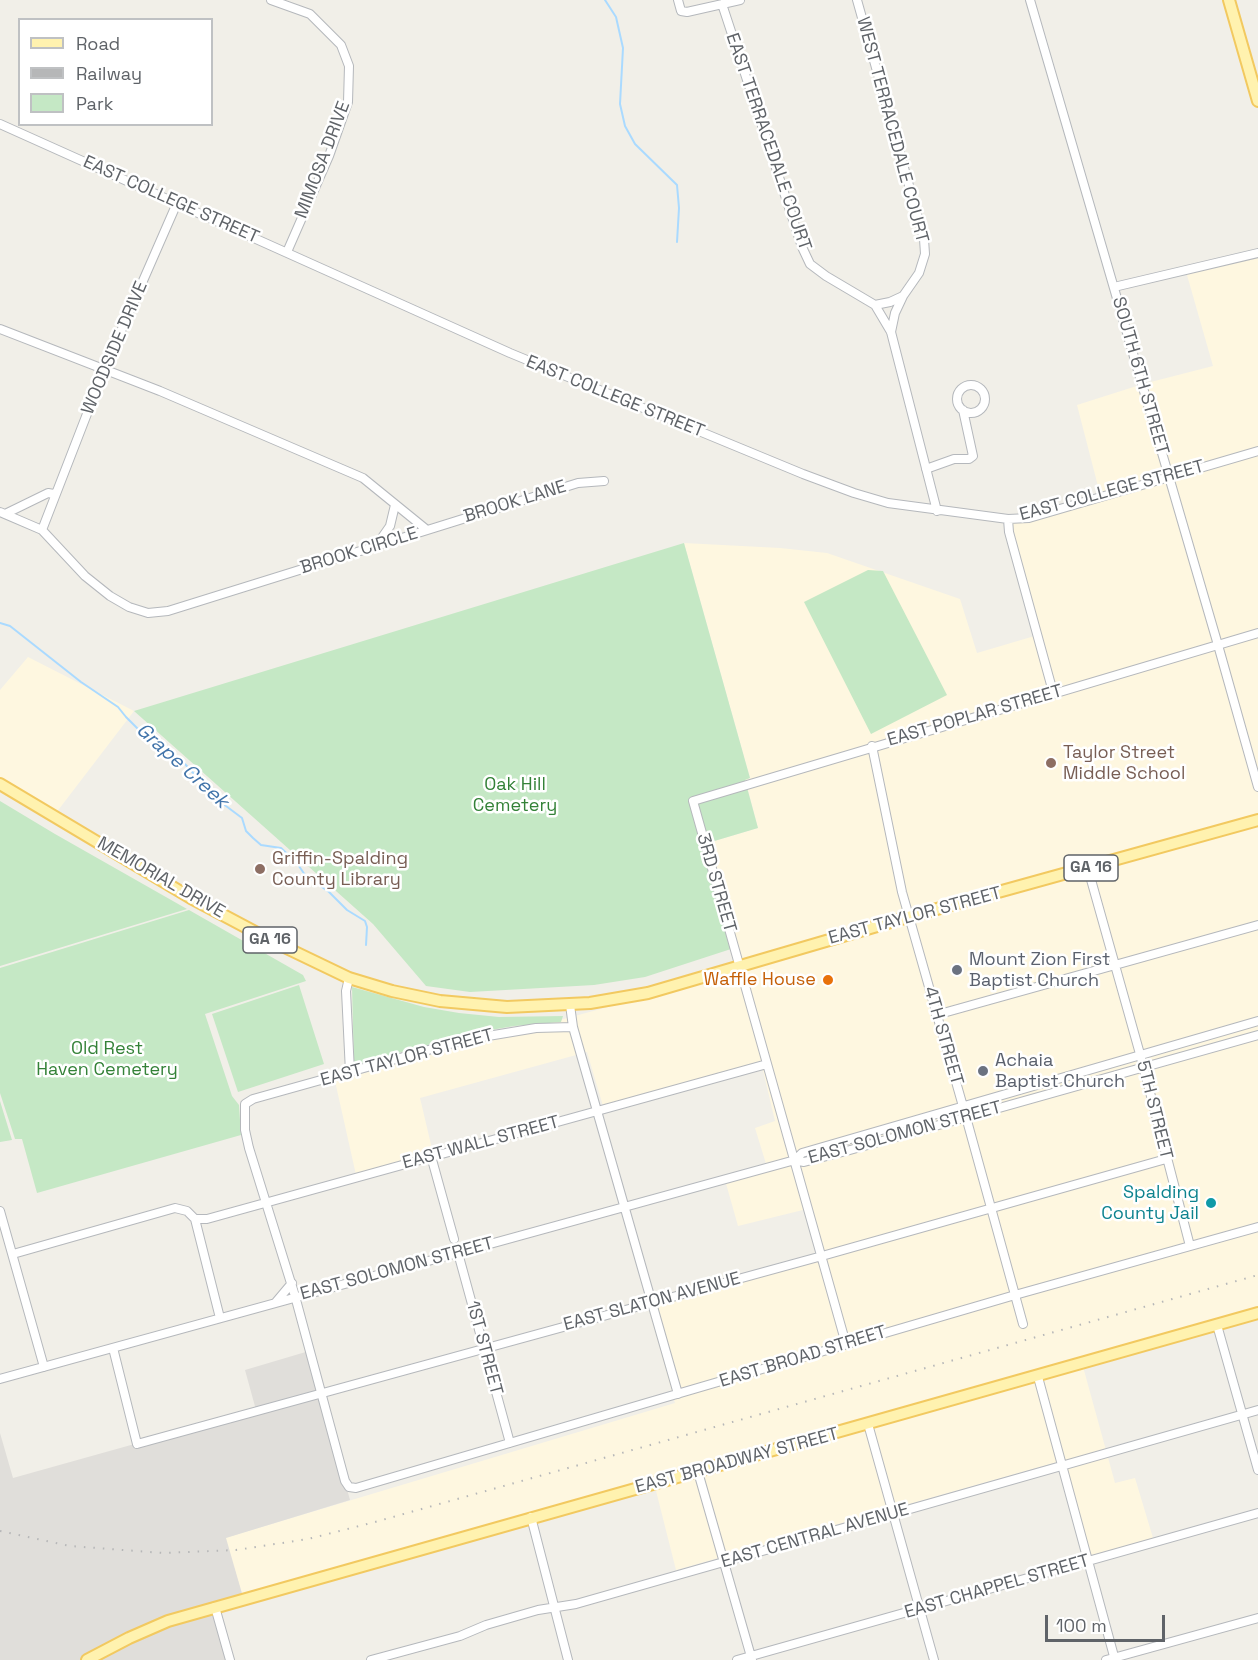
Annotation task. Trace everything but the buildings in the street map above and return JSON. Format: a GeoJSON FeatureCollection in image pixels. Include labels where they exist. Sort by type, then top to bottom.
{"type":"FeatureCollection","features":[{"type":"Feature","properties":{"kind":"main road"},"geometry":{"type":"LineString","coordinates":[[1229,0],[1258,101]]}},
{"type":"Feature","properties":{"kind":"main road","name":"MEMORIAL DRIVE"},"geometry":{"type":"LineString","coordinates":[[0,784],[191,898],[349,978],[416,996],[458,1004],[507,1007],[570,1005]]}},
{"type":"Feature","properties":{"kind":"main road","name":"EAST TAYLOR STREET"},"geometry":{"type":"LineString","coordinates":[[570,1005],[610,1001],[648,993],[908,917],[1088,869],[1258,820]]}},
{"type":"Feature","properties":{"kind":"main road","name":"EAST BROADWAY STREET"},"geometry":{"type":"LineString","coordinates":[[87,1660],[168,1620],[1038,1377],[1258,1313]]}},
{"type":"Feature","properties":{"kind":"street","name":"MIMOSA DRIVE"},"geometry":{"type":"LineString","coordinates":[[271,0],[310,14],[341,45],[349,66],[348,102],[329,156],[287,252]]}},
{"type":"Feature","properties":{"kind":"street"},"geometry":{"type":"LineString","coordinates":[[678,0],[681,11],[687,12],[740,0]]}},
{"type":"Feature","properties":{"kind":"street","name":"WEST TERRACEDALE COURT"},"geometry":{"type":"LineString","coordinates":[[857,0],[924,239],[925,254],[920,273],[903,296],[895,313],[891,332]]}},
{"type":"Feature","properties":{"kind":"street","name":"SOUTH 6TH STREET"},"geometry":{"type":"LineString","coordinates":[[1030,0],[1258,787]]}},
{"type":"Feature","properties":{"kind":"street","name":"EAST TERRACEDALE COURT"},"geometry":{"type":"LineString","coordinates":[[722,4],[802,247],[810,264],[825,276],[875,305]]}},
{"type":"Feature","properties":{"kind":"street","name":"EAST COLLEGE STREET"},"geometry":{"type":"LineString","coordinates":[[0,124],[510,353],[783,466],[854,494],[888,503],[1008,519],[1029,518],[1258,451]]}},
{"type":"Feature","properties":{"kind":"street","name":"WOODSIDE DRIVE"},"geometry":{"type":"LineString","coordinates":[[42,530],[54,494],[104,370],[177,203]]}},
{"type":"Feature","properties":{"kind":"street"},"geometry":{"type":"LineString","coordinates":[[1114,287],[1258,253]]}},
{"type":"Feature","properties":{"kind":"street"},"geometry":{"type":"LineString","coordinates":[[903,296],[875,305],[891,332],[936,511]]}},
{"type":"Feature","properties":{"kind":"street","name":"BROOK CIRCLE"},"geometry":{"type":"LineString","coordinates":[[0,328],[160,391],[363,478],[427,530]]}},
{"type":"Feature","properties":{"kind":"street"},"geometry":{"type":"LineString","coordinates":[[926,469],[954,459],[969,459],[973,456],[963,410]]}},
{"type":"Feature","properties":{"kind":"street","name":"BROOK LANE"},"geometry":{"type":"LineString","coordinates":[[427,530],[578,483],[604,481]]}},
{"type":"Feature","properties":{"kind":"street"},"geometry":{"type":"LineString","coordinates":[[2,513],[48,493],[54,494]]}},
{"type":"Feature","properties":{"kind":"street"},"geometry":{"type":"LineString","coordinates":[[376,546],[390,526],[395,505]]}},
{"type":"Feature","properties":{"kind":"street","name":"BROOK CIRCLE"},"geometry":{"type":"LineString","coordinates":[[2,513],[42,530],[85,576],[110,596],[129,608],[148,613],[168,611],[427,530]]}},
{"type":"Feature","properties":{"kind":"street"},"geometry":{"type":"LineString","coordinates":[[1008,519],[1009,532],[1053,692]]}},
{"type":"Feature","properties":{"kind":"street","name":"EAST POPLAR STREET"},"geometry":{"type":"LineString","coordinates":[[693,801],[1053,692],[1258,633]]}},
{"type":"Feature","properties":{"kind":"street","name":"4TH STREET"},"geometry":{"type":"LineString","coordinates":[[872,746],[908,917],[1023,1324]]}},
{"type":"Feature","properties":{"kind":"street","name":"3RD STREET"},"geometry":{"type":"LineString","coordinates":[[693,801],[846,1344]]}},
{"type":"Feature","properties":{"kind":"street","name":"5TH STREET"},"geometry":{"type":"LineString","coordinates":[[1088,869],[1140,1054],[1190,1246]]}},
{"type":"Feature","properties":{"kind":"street"},"geometry":{"type":"LineString","coordinates":[[936,1015],[1258,925]]}},
{"type":"Feature","properties":{"kind":"street"},"geometry":{"type":"LineString","coordinates":[[349,978],[346,991],[350,1072]]}},
{"type":"Feature","properties":{"kind":"street"},"geometry":{"type":"LineString","coordinates":[[570,1005],[573,1026],[678,1394]]}},
{"type":"Feature","properties":{"kind":"street","name":"EAST SOLOMON STREET"},"geometry":{"type":"LineString","coordinates":[[795,1160],[802,1153],[1258,1021]]}},
{"type":"Feature","properties":{"kind":"street","name":"EAST TAYLOR STREET"},"geometry":{"type":"LineString","coordinates":[[266,1203],[245,1130],[245,1104],[253,1099],[468,1040],[536,1028],[573,1026]]}},
{"type":"Feature","properties":{"kind":"street","name":"EAST SOLOMON STREET"},"geometry":{"type":"LineString","coordinates":[[0,1379],[624,1206],[795,1160],[804,1162],[1258,1035]]}},
{"type":"Feature","properties":{"kind":"street","name":"EAST WALL STREET"},"geometry":{"type":"LineString","coordinates":[[195,1219],[207,1219],[767,1064]]}},
{"type":"Feature","properties":{"kind":"street"},"geometry":{"type":"LineString","coordinates":[[431,1156],[454,1239]]}},
{"type":"Feature","properties":{"kind":"street","name":"EAST SLATON AVENUE"},"geometry":{"type":"LineString","coordinates":[[113,1348],[137,1444],[1166,1159]]}},
{"type":"Feature","properties":{"kind":"street"},"geometry":{"type":"LineString","coordinates":[[266,1203],[322,1394]]}},
{"type":"Feature","properties":{"kind":"street"},"geometry":{"type":"LineString","coordinates":[[14,1254],[175,1208],[187,1211],[195,1219],[220,1318]]}},
{"type":"Feature","properties":{"kind":"street"},"geometry":{"type":"LineString","coordinates":[[0,1211],[14,1254],[44,1367]]}},
{"type":"Feature","properties":{"kind":"street","name":"EAST BROAD STREET"},"geometry":{"type":"LineString","coordinates":[[322,1394],[345,1481],[349,1487],[356,1488],[1015,1295],[1258,1227]]}},
{"type":"Feature","properties":{"kind":"street","name":"1ST STREET"},"geometry":{"type":"LineString","coordinates":[[458,1253],[510,1443]]}},
{"type":"Feature","properties":{"kind":"street"},"geometry":{"type":"LineString","coordinates":[[276,1302],[291,1283]]}},
{"type":"Feature","properties":{"kind":"street"},"geometry":{"type":"LineString","coordinates":[[1217,1325],[1258,1470]]}},
{"type":"Feature","properties":{"kind":"street"},"geometry":{"type":"LineString","coordinates":[[1038,1377],[1063,1465],[1112,1659],[1258,1618]]}},
{"type":"Feature","properties":{"kind":"street","name":"EAST CENTRAL AVENUE"},"geometry":{"type":"LineString","coordinates":[[371,1660],[460,1636],[486,1625],[538,1610],[576,1605],[1258,1410]]}},
{"type":"Feature","properties":{"kind":"street"},"geometry":{"type":"LineString","coordinates":[[868,1424],[934,1660]]}},
{"type":"Feature","properties":{"kind":"street"},"geometry":{"type":"LineString","coordinates":[[698,1472],[752,1658]]}},
{"type":"Feature","properties":{"kind":"street","name":"EAST CHAPPEL STREET"},"geometry":{"type":"LineString","coordinates":[[737,1660],[752,1658],[919,1608],[1258,1513]]}},
{"type":"Feature","properties":{"kind":"street"},"geometry":{"type":"LineString","coordinates":[[531,1517],[568,1660]]}},
{"type":"Feature","properties":{"kind":"street"},"geometry":{"type":"LineString","coordinates":[[215,1607],[230,1660]]}},
{"type":"Feature","properties":{"kind":"shaded area"},"geometry":{"type":"Polygon","coordinates":[[[1258,253],[1258,1313],[1082,1363],[1115,1483],[1135,1478],[1153,1538],[1085,1557],[1057,1462],[676,1570],[654,1483],[243,1597],[225,1538],[675,1403],[646,1299],[817,1254],[807,1209],[738,1226],[725,1180],[767,1167],[755,1128],[775,1121],[761,1062],[603,1106],[587,1052],[420,1098],[433,1153],[356,1175],[335,1081],[737,972],[701,845],[758,828],[745,779],[750,778],[684,543],[827,553],[960,599],[977,653],[1038,635],[1008,520],[1100,494],[1077,405],[1143,384],[1213,366],[1185,268],[1258,253]]]}},
{"type":"Feature","properties":{"kind":"shaded area"},"geometry":{"type":"Polygon","coordinates":[[[28,657],[134,711],[56,813],[0,779],[0,690],[28,657]]]}},
{"type":"Feature","properties":{"kind":"shaded area"},"geometry":{"type":"Polygon","coordinates":[[[309,1351],[350,1500],[226,1538],[243,1597],[216,1605],[232,1660],[0,1660],[0,1433],[13,1478],[256,1410],[245,1370],[309,1351]]]}},
{"type":"Feature","properties":{"kind":"green space","name":"Oak Hill Cemetery"},"geometry":{"type":"Polygon","coordinates":[[[684,543],[750,778],[745,780],[758,828],[701,845],[731,949],[645,977],[594,985],[470,992],[426,986],[373,924],[134,711],[684,543]]]}},
{"type":"Feature","properties":{"kind":"green space"},"geometry":{"type":"Polygon","coordinates":[[[868,570],[883,571],[947,695],[871,734],[804,602],[868,570]]]}},
{"type":"Feature","properties":{"kind":"green space"},"geometry":{"type":"Polygon","coordinates":[[[0,801],[55,834],[187,909],[0,966],[0,801]]]}},
{"type":"Feature","properties":{"kind":"green space","name":"Old Rest Haven Cemetery"},"geometry":{"type":"Polygon","coordinates":[[[189,910],[303,975],[306,981],[205,1014],[232,1096],[239,1105],[241,1135],[37,1193],[22,1139],[15,1139],[0,1093],[0,968],[189,910]]]}},
{"type":"Feature","properties":{"kind":"green space"},"geometry":{"type":"Polygon","coordinates":[[[299,985],[324,1064],[238,1092],[212,1014],[299,985]]]}},
{"type":"Feature","properties":{"kind":"green space"},"geometry":{"type":"Polygon","coordinates":[[[352,987],[424,1007],[459,1013],[499,1017],[563,1016],[561,1022],[514,1026],[468,1034],[354,1065],[352,987]]]}},
{"type":"Feature","properties":{"kind":"green space"},"geometry":{"type":"Polygon","coordinates":[[[0,1101],[12,1140],[0,1142],[0,1101]]]}},
{"type":"Feature","properties":{"kind":"waterway"},"geometry":{"type":"LineString","coordinates":[[605,0],[616,17],[623,48],[620,104],[625,126],[635,144],[677,185],[679,208],[677,242]]}},
{"type":"Feature","properties":{"kind":"waterway","name":"Grape Creek"},"geometry":{"type":"LineString","coordinates":[[0,623],[10,626],[81,682],[118,707],[151,742],[184,763],[218,800],[242,818],[246,831],[261,845],[281,848],[297,863],[305,875],[329,892],[347,910],[365,921],[366,945]]}},
{"type":"Feature","properties":{"kind":"railway"},"geometry":{"type":"LineString","coordinates":[[0,1531],[70,1546],[163,1553],[236,1550],[308,1539],[1258,1275]]}},
{"type":"Feature","properties":{"kind":"place","name":"Taylor Street Middle School"},"geometry":{"type":"Point","coordinates":[1051,763]}},
{"type":"Feature","properties":{"kind":"place","name":"Griffin-Spalding County Library"},"geometry":{"type":"Point","coordinates":[260,869]}},
{"type":"Feature","properties":{"kind":"place","name":"Mount Zion First Baptist Church"},"geometry":{"type":"Point","coordinates":[957,970]}},
{"type":"Feature","properties":{"kind":"place","name":"Waffle House"},"geometry":{"type":"Point","coordinates":[828,980]}},
{"type":"Feature","properties":{"kind":"place","name":"Achaia Baptist Church"},"geometry":{"type":"Point","coordinates":[983,1071]}},
{"type":"Feature","properties":{"kind":"place","name":"Spalding County Jail"},"geometry":{"type":"Point","coordinates":[1211,1203]}}]}
